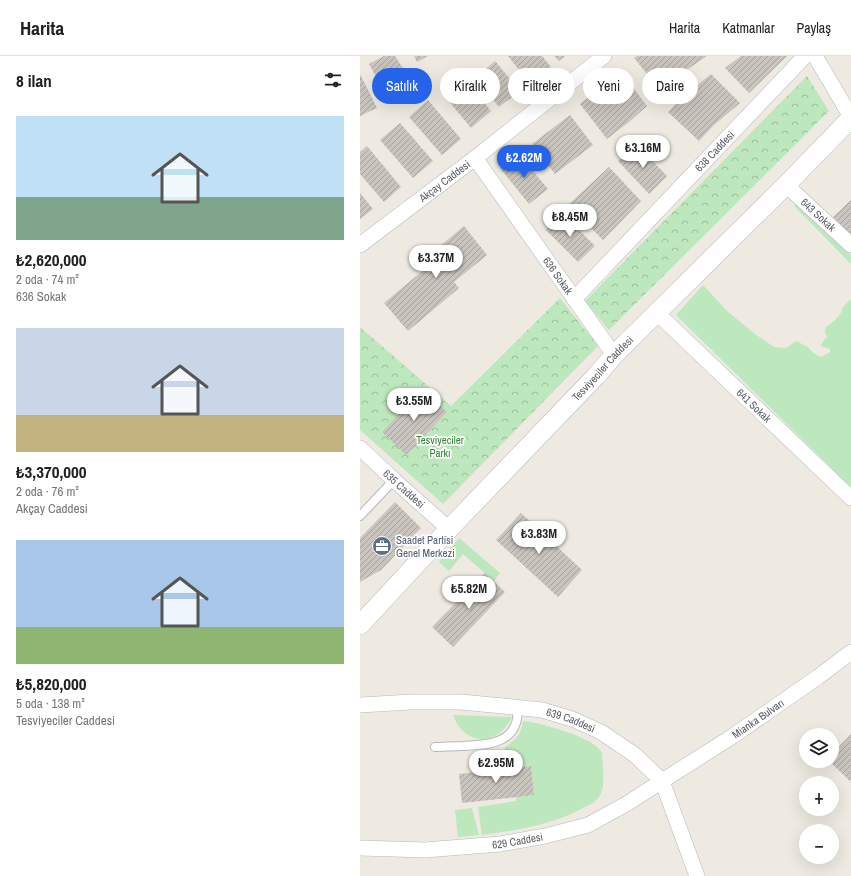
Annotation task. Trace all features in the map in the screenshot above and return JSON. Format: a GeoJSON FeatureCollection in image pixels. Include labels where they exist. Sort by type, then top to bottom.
{"type":"FeatureCollection","features":[{"type":"Feature","properties":{"kind":"street","name":"Akçay Caddesi"},"geometry":{"type":"LineString","coordinates":[[360,245],[475,158],[604,56]]}},
{"type":"Feature","properties":{"kind":"street","name":"638 Caddesi"},"geometry":{"type":"LineString","coordinates":[[574,299],[805,56]]}},
{"type":"Feature","properties":{"kind":"street"},"geometry":{"type":"LineString","coordinates":[[815,56],[851,118]]}},
{"type":"Feature","properties":{"kind":"street","name":"Tesviyeciler Caddesi"},"geometry":{"type":"LineString","coordinates":[[360,625],[614,355],[786,185],[851,118]]}},
{"type":"Feature","properties":{"kind":"street","name":"636 Sokak"},"geometry":{"type":"LineString","coordinates":[[475,158],[614,355]]}},
{"type":"Feature","properties":{"kind":"street","name":"643 Sokak"},"geometry":{"type":"LineString","coordinates":[[786,185],[851,245]]}},
{"type":"Feature","properties":{"kind":"street","name":"641 Sokak"},"geometry":{"type":"LineString","coordinates":[[657,313],[851,498]]}},
{"type":"Feature","properties":{"kind":"street","name":"635 Caddesi"},"geometry":{"type":"LineString","coordinates":[[360,448],[449,529]]}},
{"type":"Feature","properties":{"kind":"street","name":"Mianka Bulvarı"},"geometry":{"type":"LineString","coordinates":[[662,781],[733,736],[818,677],[851,652]]}},
{"type":"Feature","properties":{"kind":"street","name":"639 Caddesi"},"geometry":{"type":"LineString","coordinates":[[360,705],[411,702],[454,702],[518,707],[542,710],[572,719],[601,732],[635,755],[662,781],[697,876]]}},
{"type":"Feature","properties":{"kind":"street","name":"629 Caddesi"},"geometry":{"type":"LineString","coordinates":[[360,848],[425,850],[500,844],[545,836],[588,825],[628,804],[662,781]]}},
{"type":"Feature","properties":{"kind":"lane"},"geometry":{"type":"LineString","coordinates":[[360,516],[394,480]]}},
{"type":"Feature","properties":{"kind":"lane"},"geometry":{"type":"LineString","coordinates":[[435,747],[485,745],[496,743],[513,730],[516,722],[518,707]]}},
{"type":"Feature","properties":{"kind":"green space"},"geometry":{"type":"Polygon","coordinates":[[[807,76],[829,111],[609,330],[585,301],[807,76]]]}},
{"type":"Feature","properties":{"kind":"green space"},"geometry":{"type":"Polygon","coordinates":[[[797,204],[851,255],[851,264],[794,206],[797,204]]]}},
{"type":"Feature","properties":{"kind":"green space"},"geometry":{"type":"Polygon","coordinates":[[[703,285],[727,311],[755,334],[774,347],[786,348],[796,341],[808,347],[813,353],[821,357],[830,352],[830,349],[821,346],[827,337],[825,331],[826,327],[834,321],[841,313],[843,307],[851,299],[851,487],[676,315],[703,285]]]}},
{"type":"Feature","properties":{"kind":"green space","name":"Tesviyeciler Parkı"},"geometry":{"type":"Polygon","coordinates":[[[560,298],[598,346],[443,504],[360,430],[360,327],[451,406],[560,298]]]}},
{"type":"Feature","properties":{"kind":"green space"},"geometry":{"type":"Polygon","coordinates":[[[459,538],[500,573],[494,581],[463,554],[449,571],[439,562],[459,538]]]}},
{"type":"Feature","properties":{"kind":"green space"},"geometry":{"type":"Polygon","coordinates":[[[453,715],[512,717],[503,730],[490,738],[483,739],[469,736],[463,731],[453,715]]]}},
{"type":"Feature","properties":{"kind":"green space"},"geometry":{"type":"Polygon","coordinates":[[[523,721],[578,736],[597,747],[602,753],[602,791],[597,800],[593,803],[559,819],[521,829],[482,835],[478,807],[516,801],[516,797],[534,795],[531,766],[507,769],[505,747],[517,736],[523,721]]]}},
{"type":"Feature","properties":{"kind":"green space"},"geometry":{"type":"Polygon","coordinates":[[[472,808],[479,835],[458,837],[455,810],[472,808]]]}},
{"type":"Feature","properties":{"kind":"building"},"geometry":{"type":"Polygon","coordinates":[[[384,56],[395,56],[403,68],[372,68],[372,69],[369,64],[384,56]]]}},
{"type":"Feature","properties":{"kind":"building"},"geometry":{"type":"Polygon","coordinates":[[[414,56],[428,56],[417,62],[414,56]]]}},
{"type":"Feature","properties":{"kind":"building"},"geometry":{"type":"Polygon","coordinates":[[[508,56],[542,56],[551,67],[550,68],[517,68],[508,56]]]}},
{"type":"Feature","properties":{"kind":"building"},"geometry":{"type":"Polygon","coordinates":[[[554,56],[565,56],[559,61],[554,56]]]}},
{"type":"Feature","properties":{"kind":"building"},"geometry":{"type":"Polygon","coordinates":[[[637,56],[707,56],[689,68],[642,68],[634,58],[637,56]]]}},
{"type":"Feature","properties":{"kind":"building"},"geometry":{"type":"Polygon","coordinates":[[[741,56],[787,56],[749,93],[725,68],[741,56]]]}},
{"type":"Feature","properties":{"kind":"building"},"geometry":{"type":"Polygon","coordinates":[[[495,61],[508,77],[508,100],[499,107],[497,104],[500,104],[500,68],[487,68],[495,61]]]}},
{"type":"Feature","properties":{"kind":"building"},"geometry":{"type":"Polygon","coordinates":[[[360,74],[372,98],[372,104],[375,104],[377,108],[360,116],[360,74]]]}},
{"type":"Feature","properties":{"kind":"building"},"geometry":{"type":"Polygon","coordinates":[[[711,74],[740,103],[714,125],[699,141],[668,112],[676,104],[698,104],[698,85],[711,74]]]}},
{"type":"Feature","properties":{"kind":"building"},"geometry":{"type":"Polygon","coordinates":[[[634,89],[642,99],[642,104],[646,104],[647,106],[607,139],[580,104],[583,102],[583,104],[634,104],[634,89]]]}},
{"type":"Feature","properties":{"kind":"building"},"geometry":{"type":"Polygon","coordinates":[[[424,104],[431,104],[461,139],[442,155],[409,117],[424,104]]]}},
{"type":"Feature","properties":{"kind":"building"},"geometry":{"type":"Polygon","coordinates":[[[451,104],[485,104],[491,111],[471,128],[451,104]]]}},
{"type":"Feature","properties":{"kind":"building"},"geometry":{"type":"Polygon","coordinates":[[[570,115],[593,145],[555,174],[532,144],[570,115]]]}},
{"type":"Feature","properties":{"kind":"building"},"geometry":{"type":"Polygon","coordinates":[[[400,123],[433,161],[413,178],[380,140],[400,123]]]}},
{"type":"Feature","properties":{"kind":"building"},"geometry":{"type":"Polygon","coordinates":[[[636,144],[667,176],[649,194],[618,161],[636,144]]]}},
{"type":"Feature","properties":{"kind":"building"},"geometry":{"type":"Polygon","coordinates":[[[367,146],[401,187],[384,202],[360,174],[360,152],[367,146]]]}},
{"type":"Feature","properties":{"kind":"building"},"geometry":{"type":"Polygon","coordinates":[[[518,153],[548,189],[529,204],[500,168],[518,153]]]}},
{"type":"Feature","properties":{"kind":"building"},"geometry":{"type":"Polygon","coordinates":[[[609,167],[641,201],[603,240],[568,205],[609,167]]]}},
{"type":"Feature","properties":{"kind":"building"},"geometry":{"type":"Polygon","coordinates":[[[360,193],[373,209],[360,219],[360,193]]]}},
{"type":"Feature","properties":{"kind":"building"},"geometry":{"type":"Polygon","coordinates":[[[851,200],[851,236],[833,217],[851,200]]]}},
{"type":"Feature","properties":{"kind":"building"},"geometry":{"type":"Polygon","coordinates":[[[562,213],[595,246],[578,262],[546,230],[562,213]]]}},
{"type":"Feature","properties":{"kind":"building"},"geometry":{"type":"Polygon","coordinates":[[[464,226],[487,255],[454,282],[459,288],[408,331],[384,303],[426,268],[429,272],[434,268],[426,258],[464,226]]]}},
{"type":"Feature","properties":{"kind":"building"},"geometry":{"type":"Polygon","coordinates":[[[422,389],[447,412],[406,455],[382,432],[422,389]]]}},
{"type":"Feature","properties":{"kind":"building","name":"Saadet Partisi Genel Merkezi"},"geometry":{"type":"Polygon","coordinates":[[[395,502],[421,528],[381,570],[360,582],[360,538],[395,502]]]}},
{"type":"Feature","properties":{"kind":"building"},"geometry":{"type":"Polygon","coordinates":[[[521,513],[582,570],[558,597],[496,540],[521,513]]]}},
{"type":"Feature","properties":{"kind":"building"},"geometry":{"type":"Polygon","coordinates":[[[485,573],[505,592],[453,647],[432,627],[485,573]]]}},
{"type":"Feature","properties":{"kind":"building"},"geometry":{"type":"Polygon","coordinates":[[[851,734],[851,782],[836,768],[839,768],[839,747],[851,734]]]}},
{"type":"Feature","properties":{"kind":"building"},"geometry":{"type":"Polygon","coordinates":[[[531,766],[534,795],[462,803],[459,774],[531,766]]]}},
{"type":"Feature","properties":{"kind":"place","name":"Saadet Partisi Genel Merkezi"},"geometry":{"type":"Point","coordinates":[382,546]}}]}
